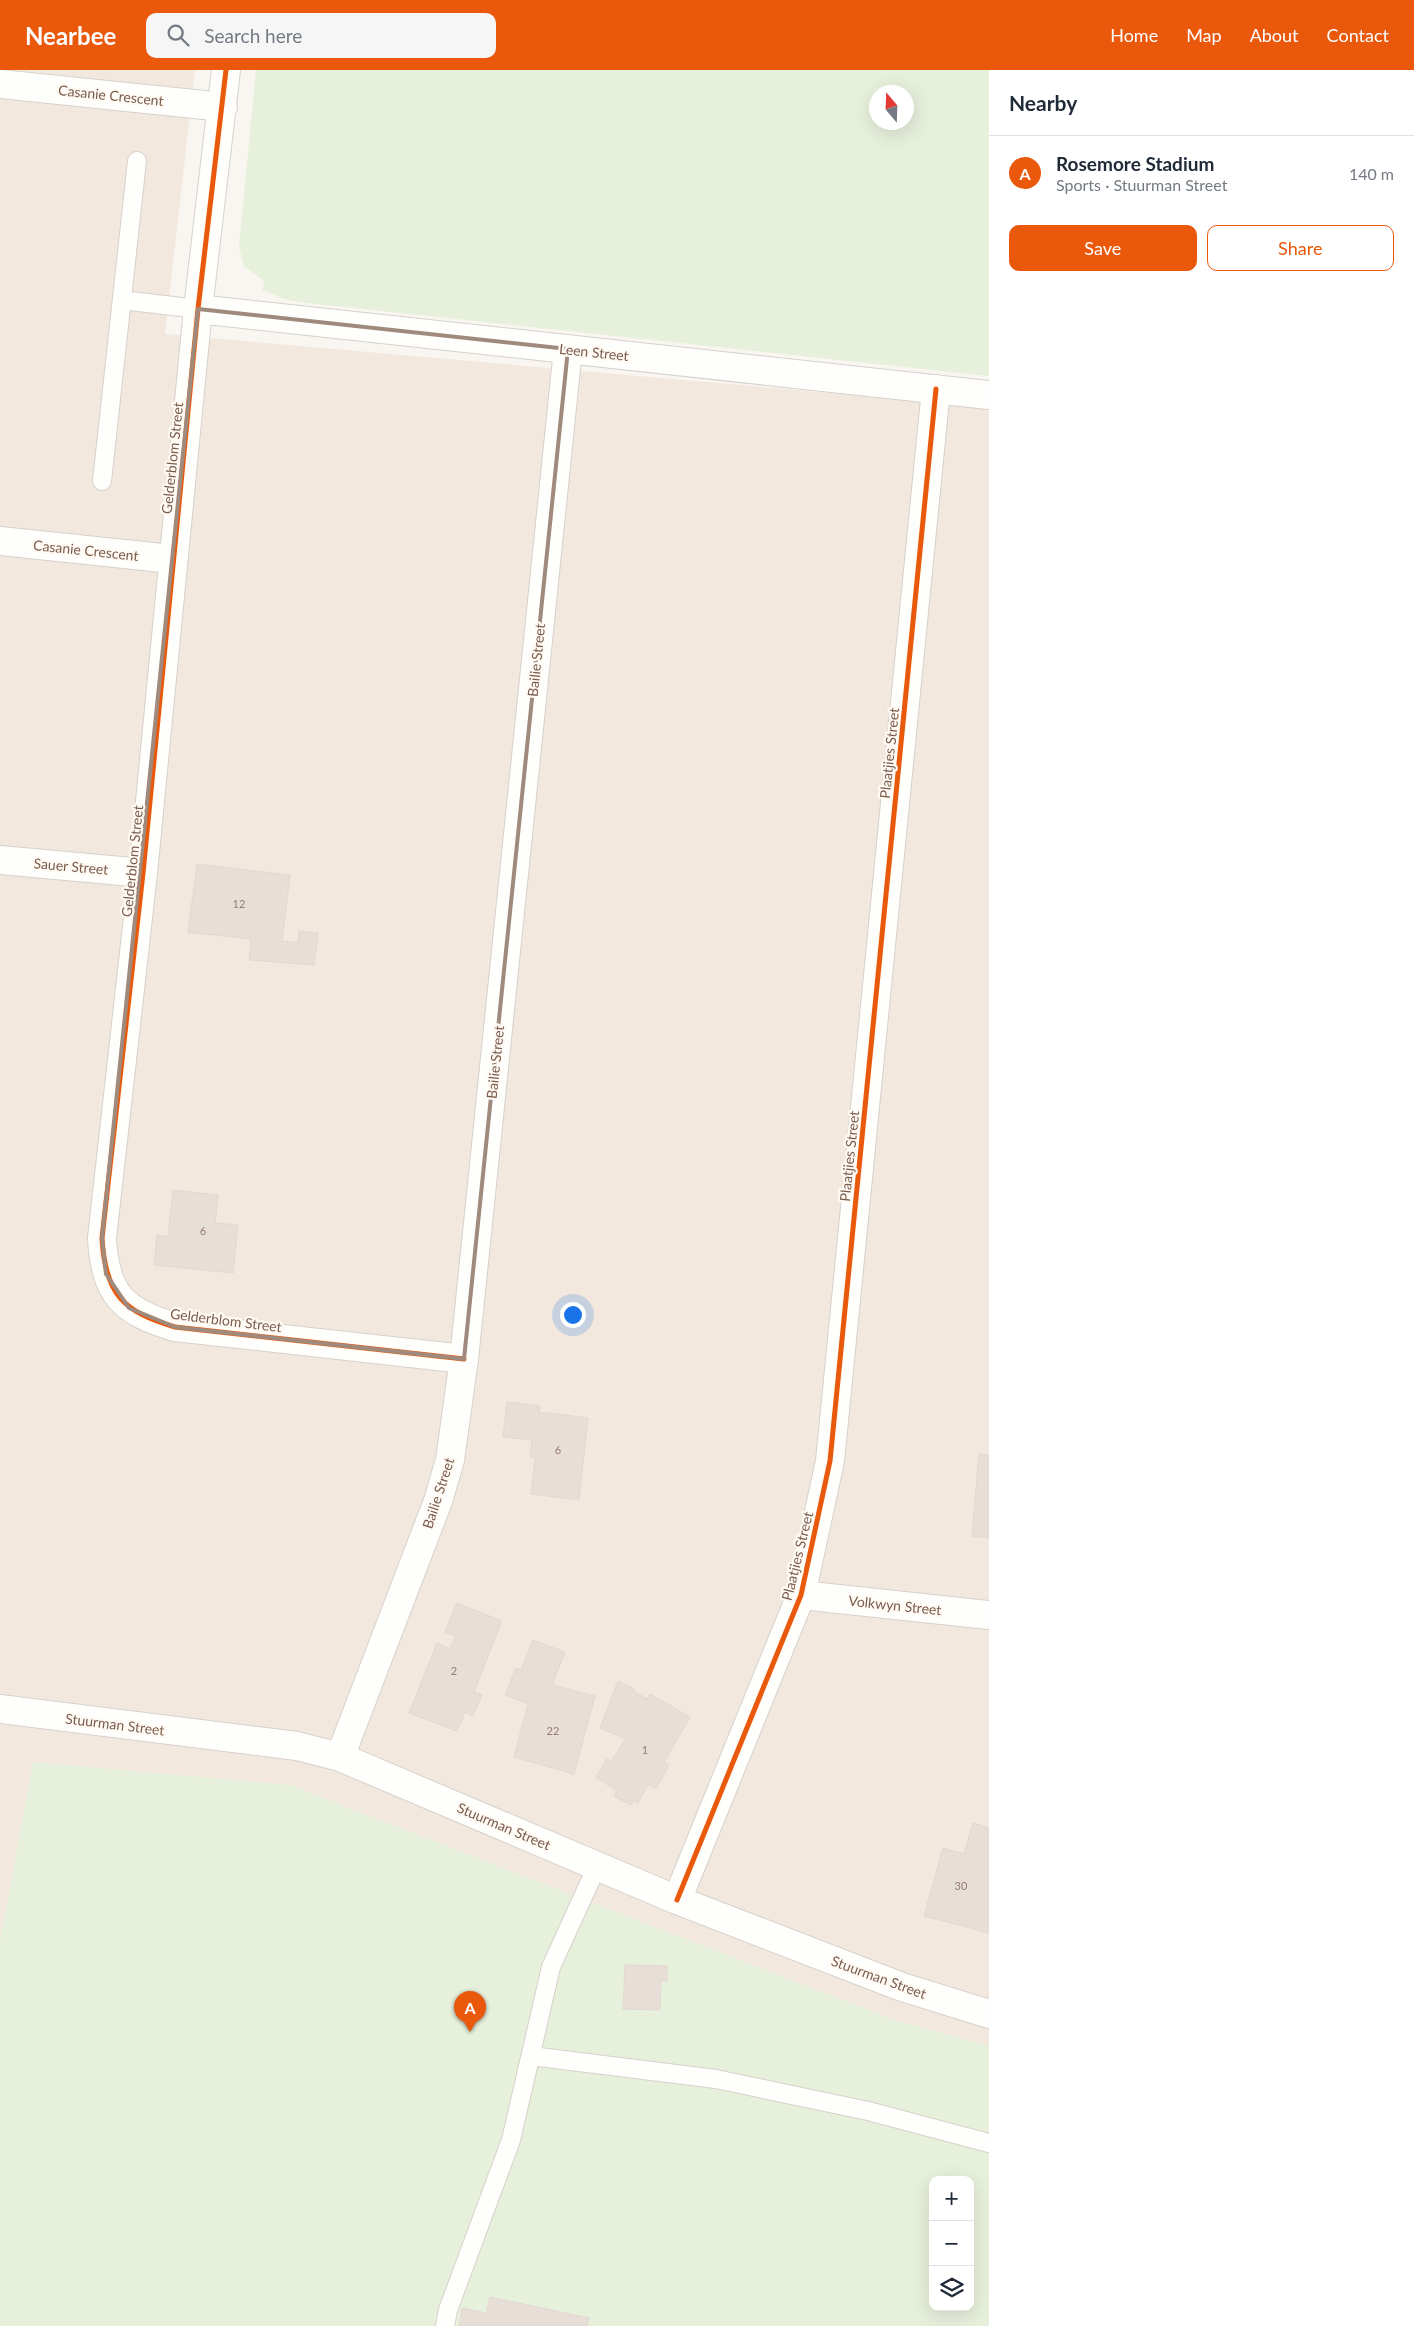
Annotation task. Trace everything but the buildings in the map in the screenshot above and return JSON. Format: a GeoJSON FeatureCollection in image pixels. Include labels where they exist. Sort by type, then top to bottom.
{"type":"FeatureCollection","features":[{"type":"Feature","properties":{"kind":"street","name":"Gelderblom Street"},"geometry":{"type":"LineString","coordinates":[[226,70],[198,309],[142,873],[102,1238],[106,1274],[116,1294],[129,1308],[150,1319],[175,1327],[464,1359]]}},
{"type":"Feature","properties":{"kind":"street","name":"Casanie Crescent"},"geometry":{"type":"LineString","coordinates":[[0,84],[223,107]]}},
{"type":"Feature","properties":{"kind":"street","name":"Leen Street"},"geometry":{"type":"LineString","coordinates":[[198,309],[989,395]]}},
{"type":"Feature","properties":{"kind":"street","name":"Bailie Street"},"geometry":{"type":"LineString","coordinates":[[340,1757],[438,1501],[450,1460],[464,1359],[568,349]]}},
{"type":"Feature","properties":{"kind":"street","name":"Plaatjies Street"},"geometry":{"type":"LineString","coordinates":[[677,1900],[801,1595],[830,1461],[936,390]]}},
{"type":"Feature","properties":{"kind":"street","name":"Casanie Crescent"},"geometry":{"type":"LineString","coordinates":[[0,540],[172,559]]}},
{"type":"Feature","properties":{"kind":"street","name":"Sauer Street"},"geometry":{"type":"LineString","coordinates":[[0,860],[142,873]]}},
{"type":"Feature","properties":{"kind":"street","name":"Volkwyn Street"},"geometry":{"type":"LineString","coordinates":[[801,1595],[989,1615]]}},
{"type":"Feature","properties":{"kind":"street","name":"Stuurman Street"},"geometry":{"type":"LineString","coordinates":[[0,1709],[297,1746],[340,1757],[677,1900],[902,1987],[989,2014]]}},
{"type":"Feature","properties":{"kind":"lane"},"geometry":{"type":"LineString","coordinates":[[102,481],[137,161]]}},
{"type":"Feature","properties":{"kind":"lane"},"geometry":{"type":"LineString","coordinates":[[122,300],[198,309]]}},
{"type":"Feature","properties":{"kind":"lane"},"geometry":{"type":"LineString","coordinates":[[445,2326],[448,2310],[512,2140],[551,1968],[597,1866]]}},
{"type":"Feature","properties":{"kind":"lane"},"geometry":{"type":"LineString","coordinates":[[531,2056],[716,2078],[868,2111],[989,2143]]}},
{"type":"Feature","properties":{"kind":"highlighted area"},"geometry":{"type":"Polygon","coordinates":[[[198,309],[568,349],[464,1359],[175,1327],[129,1308],[106,1274],[102,1238],[198,309]]]}},
{"type":"Feature","properties":{"kind":"shaded area"},"geometry":{"type":"Polygon","coordinates":[[[0,70],[195,70],[165,334],[989,407],[989,2326],[0,2326],[0,70]]]}},
{"type":"Feature","properties":{"kind":"green space"},"geometry":{"type":"Polygon","coordinates":[[[256,70],[989,70],[989,376],[307,303],[287,300],[262,290],[265,282],[244,266],[239,247],[256,70]]]}},
{"type":"Feature","properties":{"kind":"green space"},"geometry":{"type":"Polygon","coordinates":[[[33,1762],[290,1785],[892,2019],[989,2046],[989,2326],[0,2326],[0,1942],[33,1762]]]}},
{"type":"Feature","properties":{"kind":"cycle path"},"geometry":{"type":"LineString","coordinates":[[226,70],[198,309],[143,873],[102,1238],[104,1257],[107,1273],[120,1298],[142,1315],[175,1327],[464,1359]]}},
{"type":"Feature","properties":{"kind":"cycle path"},"geometry":{"type":"LineString","coordinates":[[677,1900],[801,1595],[830,1461],[936,389]]}},
{"type":"Feature","properties":{"kind":"place","name":"Rosemore Stadium"},"geometry":{"type":"Point","coordinates":[470,2032]}}]}
